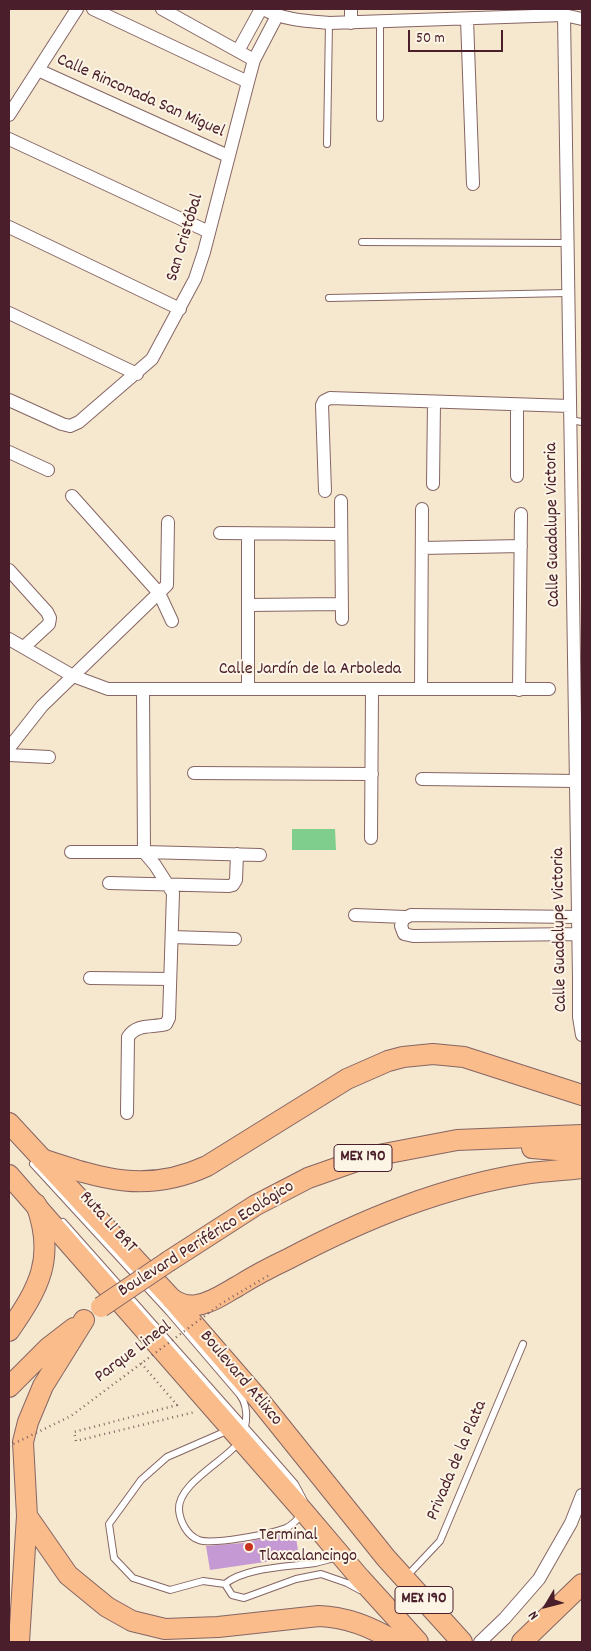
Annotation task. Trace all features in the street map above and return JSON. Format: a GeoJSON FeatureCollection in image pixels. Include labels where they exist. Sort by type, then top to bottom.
{"type":"FeatureCollection","features":[{"type":"Feature","properties":{"kind":"main road"},"geometry":{"type":"LineString","coordinates":[[35,1159],[116,1180],[143,1182],[182,1176],[207,1166],[348,1079],[388,1061],[418,1055],[464,1057],[582,1096]]}},
{"type":"Feature","properties":{"kind":"main road","name":"Boulevard Atlixco"},"geometry":{"type":"LineString","coordinates":[[9,1123],[35,1159],[172,1299],[256,1396],[386,1558],[462,1642]]}},
{"type":"Feature","properties":{"kind":"main road","name":"Boulevard Periférico Ecológico"},"geometry":{"type":"LineString","coordinates":[[9,1387],[48,1348],[102,1307],[256,1205],[308,1178],[368,1157],[457,1140],[582,1135]]}},
{"type":"Feature","properties":{"kind":"main road"},"geometry":{"type":"LineString","coordinates":[[457,1140],[503,1146],[582,1152]]}},
{"type":"Feature","properties":{"kind":"main road"},"geometry":{"type":"LineString","coordinates":[[172,1299],[178,1303],[192,1306],[209,1302],[335,1235],[383,1214],[433,1196],[498,1179],[530,1173],[582,1168]]}},
{"type":"Feature","properties":{"kind":"main road","name":"MEX 190"},"geometry":{"type":"LineString","coordinates":[[9,1175],[208,1402],[239,1432],[360,1578],[418,1642]]}},
{"type":"Feature","properties":{"kind":"main road"},"geometry":{"type":"LineString","coordinates":[[9,1331],[31,1298],[43,1267],[44,1231],[36,1204]]}},
{"type":"Feature","properties":{"kind":"main road"},"geometry":{"type":"LineString","coordinates":[[19,1642],[27,1516],[23,1442],[28,1422],[43,1386],[84,1320]]}},
{"type":"Feature","properties":{"kind":"main road"},"geometry":{"type":"LineString","coordinates":[[27,1516],[68,1575],[107,1607],[132,1621],[166,1629],[182,1629],[319,1616],[334,1617],[347,1619],[372,1629],[396,1642]]}},
{"type":"Feature","properties":{"kind":"main road"},"geometry":{"type":"LineString","coordinates":[[360,1578],[386,1558]]}},
{"type":"Feature","properties":{"kind":"main road"},"geometry":{"type":"LineString","coordinates":[[522,1642],[582,1584]]}},
{"type":"Feature","properties":{"kind":"street"},"geometry":{"type":"LineString","coordinates":[[9,115],[77,9]]}},
{"type":"Feature","properties":{"kind":"street"},"geometry":{"type":"LineString","coordinates":[[93,9],[248,82]]}},
{"type":"Feature","properties":{"kind":"street"},"geometry":{"type":"LineString","coordinates":[[162,9],[254,60]]}},
{"type":"Feature","properties":{"kind":"street"},"geometry":{"type":"LineString","coordinates":[[238,51],[262,9],[277,16],[296,20],[330,23],[564,15],[582,19]]}},
{"type":"Feature","properties":{"kind":"street"},"geometry":{"type":"LineString","coordinates":[[351,9],[351,23]]}},
{"type":"Feature","properties":{"kind":"street","name":"Calle Guadalupe Victoria"},"geometry":{"type":"LineString","coordinates":[[564,15],[570,406],[576,421],[579,732],[578,934],[582,1035]]}},
{"type":"Feature","properties":{"kind":"street","name":"San Cristóbal"},"geometry":{"type":"LineString","coordinates":[[9,400],[70,426],[79,422],[137,374],[152,359],[195,279],[254,60],[277,16]]}},
{"type":"Feature","properties":{"kind":"street"},"geometry":{"type":"LineString","coordinates":[[466,18],[473,184]]}},
{"type":"Feature","properties":{"kind":"street","name":"Calle Rinconada San Miguel"},"geometry":{"type":"LineString","coordinates":[[38,70],[228,156]]}},
{"type":"Feature","properties":{"kind":"street"},"geometry":{"type":"LineString","coordinates":[[9,139],[209,232]]}},
{"type":"Feature","properties":{"kind":"street"},"geometry":{"type":"LineString","coordinates":[[9,228],[180,309]]}},
{"type":"Feature","properties":{"kind":"street"},"geometry":{"type":"LineString","coordinates":[[9,313],[137,374]]}},
{"type":"Feature","properties":{"kind":"street"},"geometry":{"type":"LineString","coordinates":[[325,490],[322,405],[324,401],[330,398],[570,406]]}},
{"type":"Feature","properties":{"kind":"street"},"geometry":{"type":"LineString","coordinates":[[433,484],[434,402]]}},
{"type":"Feature","properties":{"kind":"street"},"geometry":{"type":"LineString","coordinates":[[516,404],[517,476]]}},
{"type":"Feature","properties":{"kind":"street"},"geometry":{"type":"LineString","coordinates":[[9,452],[48,470]]}},
{"type":"Feature","properties":{"kind":"street"},"geometry":{"type":"LineString","coordinates":[[72,496],[159,593],[172,622]]}},
{"type":"Feature","properties":{"kind":"street"},"geometry":{"type":"LineString","coordinates":[[341,501],[342,620]]}},
{"type":"Feature","properties":{"kind":"street"},"geometry":{"type":"LineString","coordinates":[[421,689],[422,509]]}},
{"type":"Feature","properties":{"kind":"street"},"geometry":{"type":"LineString","coordinates":[[519,690],[521,514]]}},
{"type":"Feature","properties":{"kind":"street"},"geometry":{"type":"LineString","coordinates":[[9,748],[42,706],[167,585],[168,522]]}},
{"type":"Feature","properties":{"kind":"street"},"geometry":{"type":"LineString","coordinates":[[220,533],[341,534]]}},
{"type":"Feature","properties":{"kind":"street"},"geometry":{"type":"LineString","coordinates":[[248,533],[248,688]]}},
{"type":"Feature","properties":{"kind":"street"},"geometry":{"type":"LineString","coordinates":[[422,548],[521,546]]}},
{"type":"Feature","properties":{"kind":"street"},"geometry":{"type":"LineString","coordinates":[[9,570],[47,612],[50,618],[49,624],[24,647]]}},
{"type":"Feature","properties":{"kind":"street"},"geometry":{"type":"LineString","coordinates":[[248,605],[342,604]]}},
{"type":"Feature","properties":{"kind":"street","name":"Calle Jardín de la Arboleda"},"geometry":{"type":"LineString","coordinates":[[9,639],[72,676],[108,689],[549,689]]}},
{"type":"Feature","properties":{"kind":"street"},"geometry":{"type":"LineString","coordinates":[[127,1112],[128,1037],[140,1027],[166,1024],[169,1018],[173,893],[144,852],[143,688]]}},
{"type":"Feature","properties":{"kind":"street"},"geometry":{"type":"LineString","coordinates":[[371,838],[372,690]]}},
{"type":"Feature","properties":{"kind":"street"},"geometry":{"type":"LineString","coordinates":[[9,755],[49,757]]}},
{"type":"Feature","properties":{"kind":"street"},"geometry":{"type":"LineString","coordinates":[[194,773],[372,774]]}},
{"type":"Feature","properties":{"kind":"street"},"geometry":{"type":"LineString","coordinates":[[422,779],[578,790]]}},
{"type":"Feature","properties":{"kind":"street"},"geometry":{"type":"LineString","coordinates":[[71,852],[260,855]]}},
{"type":"Feature","properties":{"kind":"street"},"geometry":{"type":"LineString","coordinates":[[109,883],[229,886],[236,880],[237,854]]}},
{"type":"Feature","properties":{"kind":"street"},"geometry":{"type":"LineString","coordinates":[[355,915],[405,917],[410,915],[578,916]]}},
{"type":"Feature","properties":{"kind":"street"},"geometry":{"type":"LineString","coordinates":[[405,917],[402,919],[401,926],[404,934],[413,936],[578,934]]}},
{"type":"Feature","properties":{"kind":"street"},"geometry":{"type":"LineString","coordinates":[[172,938],[235,939]]}},
{"type":"Feature","properties":{"kind":"street"},"geometry":{"type":"LineString","coordinates":[[90,978],[170,980]]}},
{"type":"Feature","properties":{"kind":"street"},"geometry":{"type":"LineString","coordinates":[[480,1642],[505,1618],[539,1579],[571,1523],[582,1495]]}},
{"type":"Feature","properties":{"kind":"lane"},"geometry":{"type":"LineString","coordinates":[[380,22],[380,118]]}},
{"type":"Feature","properties":{"kind":"lane"},"geometry":{"type":"LineString","coordinates":[[327,144],[330,23]]}},
{"type":"Feature","properties":{"kind":"lane"},"geometry":{"type":"LineString","coordinates":[[362,242],[568,244]]}},
{"type":"Feature","properties":{"kind":"lane"},"geometry":{"type":"LineString","coordinates":[[329,298],[568,293]]}},
{"type":"Feature","properties":{"kind":"lane","name":"Ruta L1 BRT"},"geometry":{"type":"LineString","coordinates":[[35,1159],[240,1396],[247,1409],[239,1432]]}},
{"type":"Feature","properties":{"kind":"lane","name":"Ruta L1 BRT"},"geometry":{"type":"LineString","coordinates":[[60,1218],[239,1432]]}},
{"type":"Feature","properties":{"kind":"lane","name":"Privada de la Plata"},"geometry":{"type":"LineString","coordinates":[[404,1579],[440,1541],[523,1344]]}},
{"type":"Feature","properties":{"kind":"lane"},"geometry":{"type":"LineString","coordinates":[[239,1432],[234,1448],[185,1492],[179,1510],[188,1532],[200,1541],[244,1537],[287,1527],[304,1512]]}},
{"type":"Feature","properties":{"kind":"lane"},"geometry":{"type":"LineString","coordinates":[[239,1432],[167,1457],[141,1480],[109,1524],[114,1558],[133,1578],[170,1590],[203,1581],[225,1584],[232,1578],[254,1572],[318,1562],[342,1556]]}},
{"type":"Feature","properties":{"kind":"lane"},"geometry":{"type":"LineString","coordinates":[[225,1584],[232,1595],[244,1598],[296,1579],[321,1574],[347,1582],[379,1599]]}},
{"type":"Feature","properties":{"kind":"path","name":"Parque Lineal"},"geometry":{"type":"LineString","coordinates":[[9,1446],[71,1416],[222,1303],[271,1274]]}},
{"type":"Feature","properties":{"kind":"path"},"geometry":{"type":"LineString","coordinates":[[141,1363],[176,1404],[74,1432],[76,1441],[196,1412],[208,1402]]}},
{"type":"Feature","properties":{"kind":"green space"},"geometry":{"type":"Polygon","coordinates":[[[292,829],[335,829],[336,850],[292,850],[292,829]]]}},
{"type":"Feature","properties":{"kind":"building"},"geometry":{"type":"Polygon","coordinates":[[[295,1531],[299,1557],[210,1570],[206,1546],[243,1543],[295,1531]]]}},
{"type":"Feature","properties":{"kind":"place","name":"Terminal Tlaxcalancingo"},"geometry":{"type":"Point","coordinates":[249,1547]}}]}
